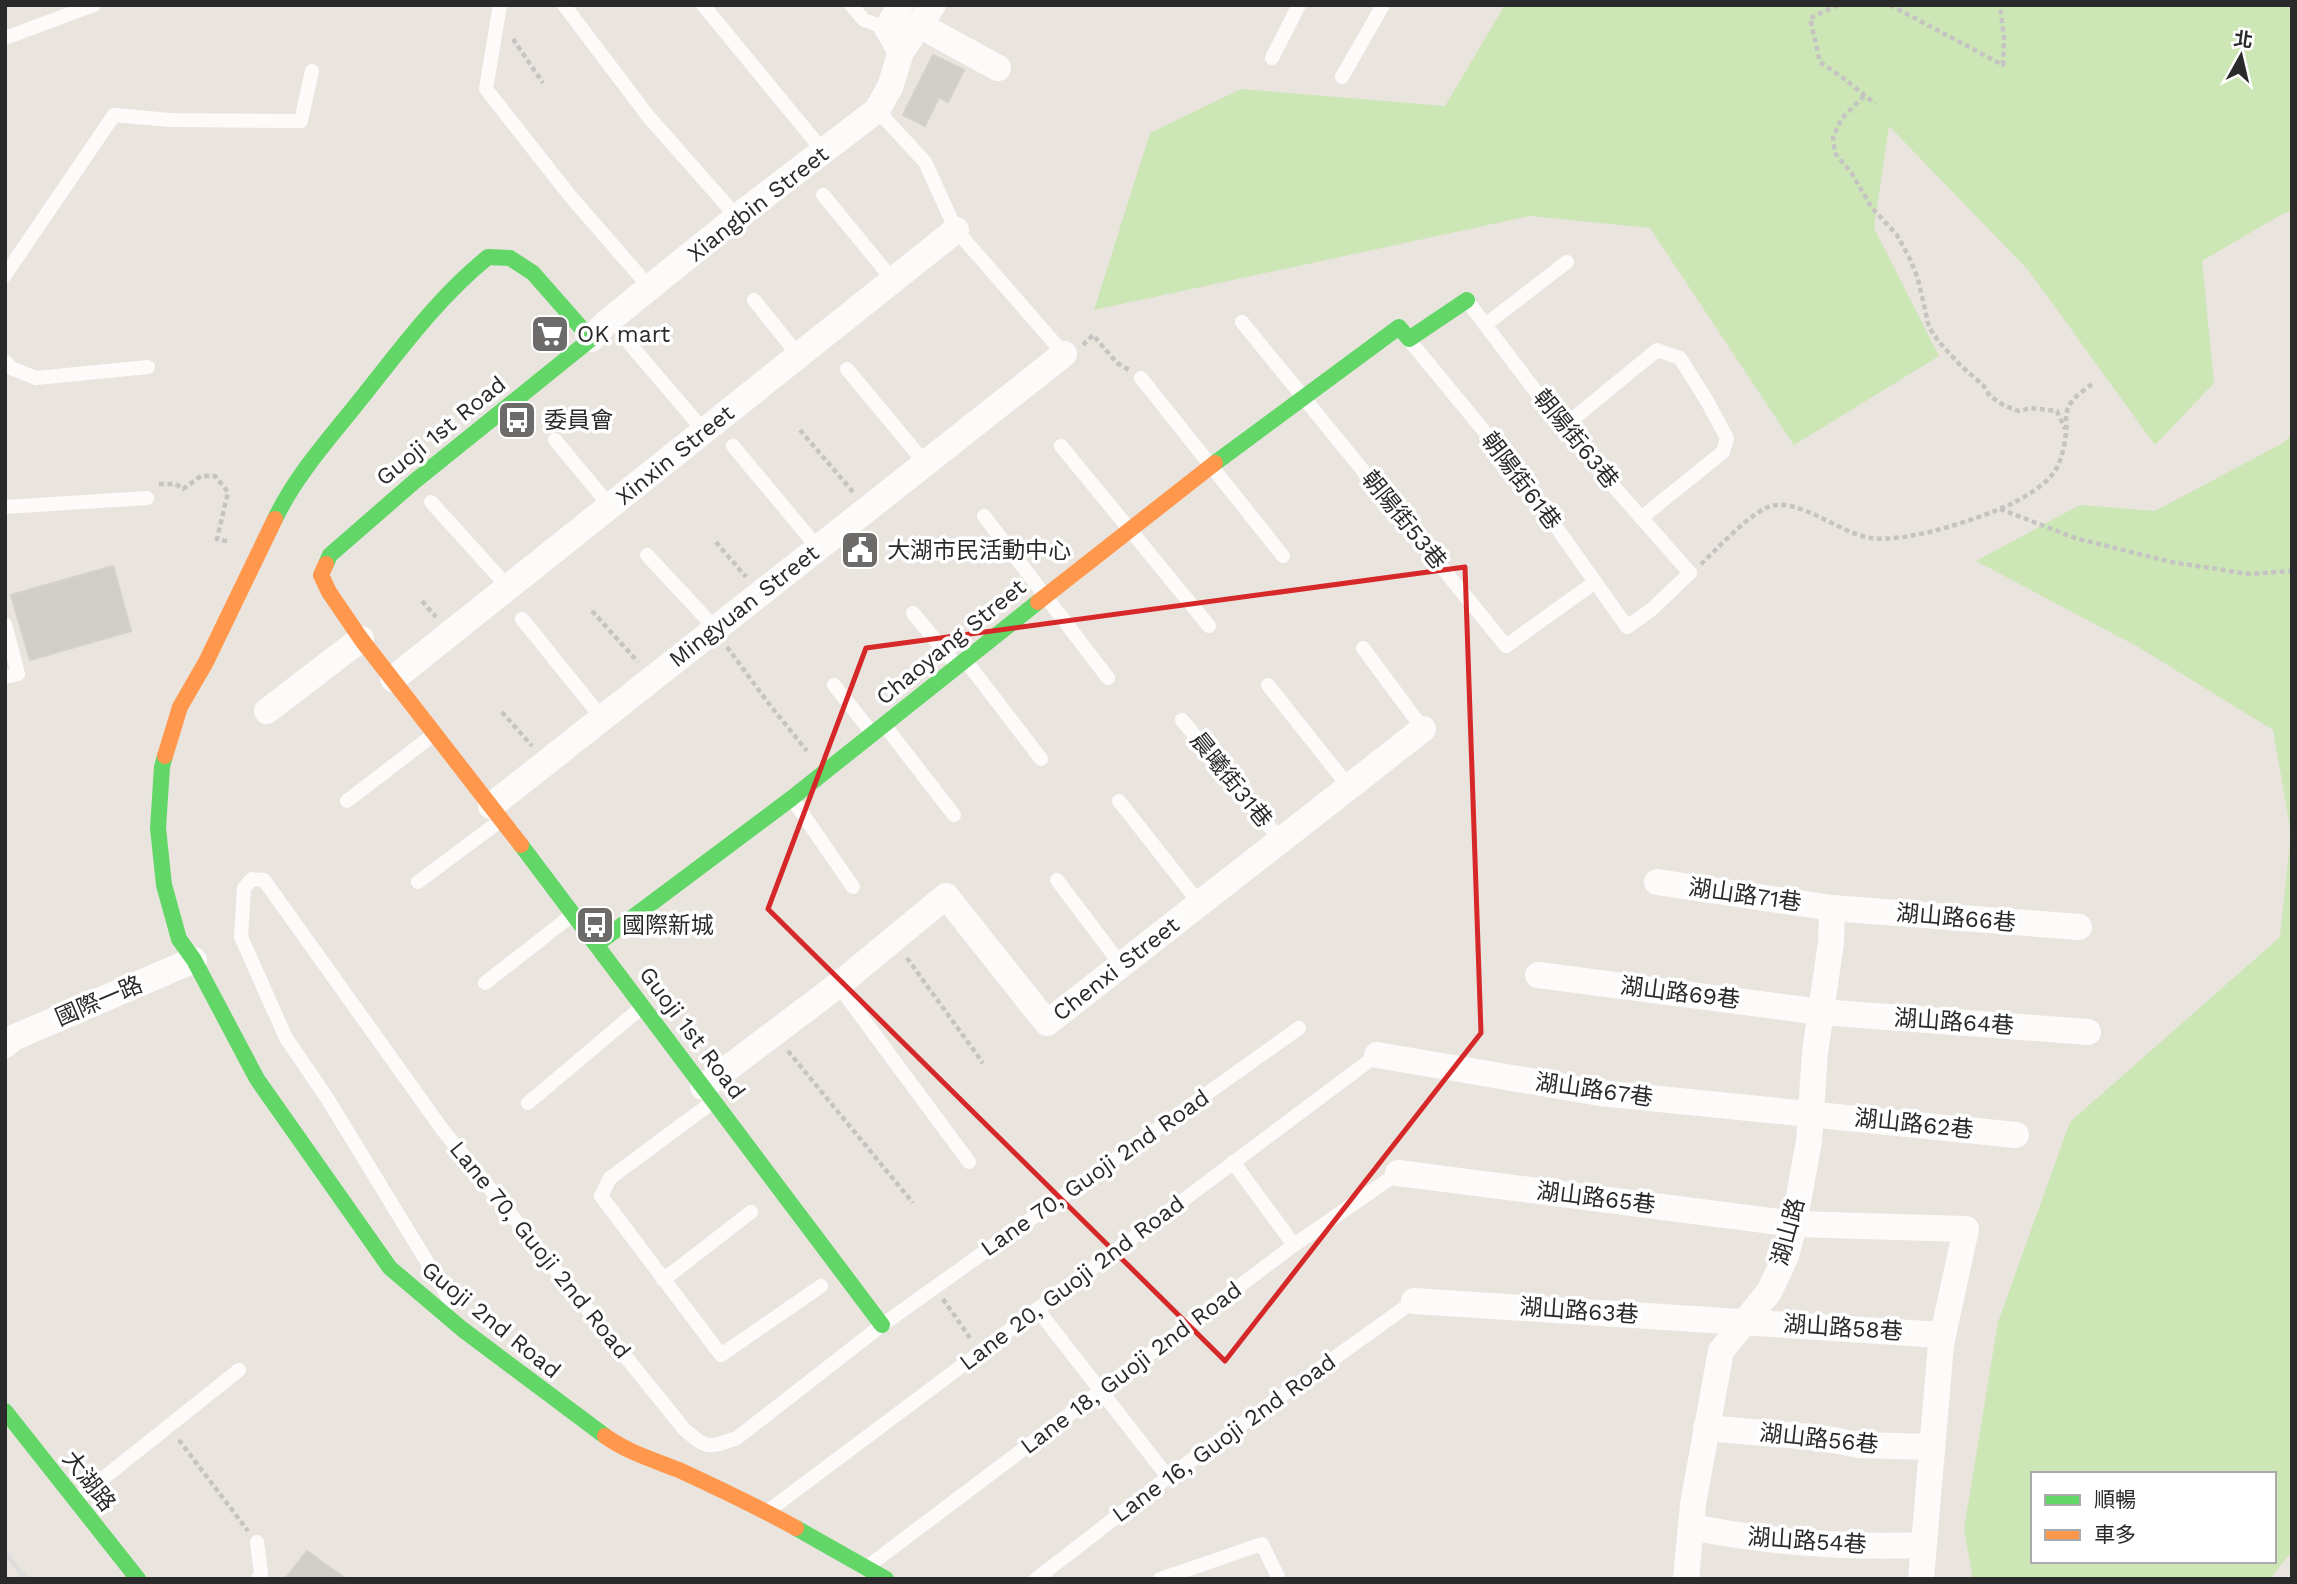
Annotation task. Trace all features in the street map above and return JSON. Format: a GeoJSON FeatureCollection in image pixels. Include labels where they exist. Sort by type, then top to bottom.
{"type":"FeatureCollection","features":[{"type":"Feature","properties":{"kind":"street"},"geometry":{"type":"LineString","coordinates":[[901,5],[887,28],[901,52]]}},
{"type":"Feature","properties":{"kind":"street","name":"Xiangbin Street"},"geometry":{"type":"LineString","coordinates":[[591,339],[737,217],[877,110],[890,87],[901,52],[933,5]]}},
{"type":"Feature","properties":{"kind":"street"},"geometry":{"type":"LineString","coordinates":[[933,33],[998,68]]}},
{"type":"Feature","properties":{"kind":"street","name":"Xinxin Street"},"geometry":{"type":"LineString","coordinates":[[393,679],[956,230]]}},
{"type":"Feature","properties":{"kind":"street"},"geometry":{"type":"LineString","coordinates":[[194,960],[179,939],[164,885],[158,828],[162,767],[180,707],[206,662],[283,501],[409,339],[467,274],[488,257],[510,258],[533,273],[591,339]]}},
{"type":"Feature","properties":{"kind":"street"},"geometry":{"type":"LineString","coordinates":[[1409,340],[1467,300]]}},
{"type":"Feature","properties":{"kind":"street","name":"Chaoyang Street"},"geometry":{"type":"LineString","coordinates":[[597,944],[792,799],[1130,528],[1303,394],[1399,327],[1409,340]]}},
{"type":"Feature","properties":{"kind":"street","name":"Guoji 1st Road"},"geometry":{"type":"LineString","coordinates":[[591,339],[415,481],[330,555],[321,575],[329,592],[361,639],[597,944],[882,1325]]}},
{"type":"Feature","properties":{"kind":"street","name":"Mingyuan Street"},"geometry":{"type":"LineString","coordinates":[[495,813],[548,761],[1064,354]]}},
{"type":"Feature","properties":{"kind":"street"},"geometry":{"type":"LineString","coordinates":[[267,711],[361,639]]}},
{"type":"Feature","properties":{"kind":"street","name":"Chenxi Street"},"geometry":{"type":"LineString","coordinates":[[709,1094],[774,1034],[946,896],[1047,1023],[1423,729]]}},
{"type":"Feature","properties":{"kind":"street","name":"湖山路71巷"},"geometry":{"type":"LineString","coordinates":[[1657,882],[1832,908]]}},
{"type":"Feature","properties":{"kind":"street","name":"湖山路66巷"},"geometry":{"type":"LineString","coordinates":[[1832,908],[2079,928]]}},
{"type":"Feature","properties":{"kind":"street","name":"湖山路"},"geometry":{"type":"LineString","coordinates":[[1686,1579],[1706,1428],[1721,1350],[1769,1292],[1786,1256],[1794,1224],[1812,1114],[1815,1052],[1831,943],[1832,908]]}},
{"type":"Feature","properties":{"kind":"street","name":"國際一路"},"geometry":{"type":"LineString","coordinates":[[5,1045],[13,1038],[194,960]]}},
{"type":"Feature","properties":{"kind":"street","name":"Guoji 2nd Road"},"geometry":{"type":"LineString","coordinates":[[194,960],[257,1079],[390,1268],[462,1329],[619,1446],[767,1512],[886,1579]]}},
{"type":"Feature","properties":{"kind":"street","name":"湖山路69巷"},"geometry":{"type":"LineString","coordinates":[[1538,975],[1821,1012]]}},
{"type":"Feature","properties":{"kind":"street","name":"湖山路64巷"},"geometry":{"type":"LineString","coordinates":[[1821,1012],[2088,1032]]}},
{"type":"Feature","properties":{"kind":"street","name":"湖山路67巷"},"geometry":{"type":"LineString","coordinates":[[1377,1055],[1600,1093],[1812,1114]]}},
{"type":"Feature","properties":{"kind":"street","name":"湖山路62巷"},"geometry":{"type":"LineString","coordinates":[[1812,1114],[2016,1135]]}},
{"type":"Feature","properties":{"kind":"street","name":"湖山路65巷"},"geometry":{"type":"LineString","coordinates":[[1398,1173],[1794,1224],[1966,1229],[1942,1335]]}},
{"type":"Feature","properties":{"kind":"street","name":"湖山路63巷"},"geometry":{"type":"LineString","coordinates":[[1414,1301],[1744,1322]]}},
{"type":"Feature","properties":{"kind":"street","name":"湖山路58巷"},"geometry":{"type":"LineString","coordinates":[[1744,1322],[1942,1335]]}},
{"type":"Feature","properties":{"kind":"street"},"geometry":{"type":"LineString","coordinates":[[1922,1579],[1942,1335]]}},
{"type":"Feature","properties":{"kind":"street","name":"大湖路"},"geometry":{"type":"LineString","coordinates":[[5,1410],[138,1579]]}},
{"type":"Feature","properties":{"kind":"street","name":"湖山路56巷"},"geometry":{"type":"LineString","coordinates":[[1706,1428],[1822,1438],[1859,1445],[1932,1447]]}},
{"type":"Feature","properties":{"kind":"street","name":"湖山路54巷"},"geometry":{"type":"LineString","coordinates":[[1691,1527],[1749,1538],[1883,1546],[1924,1545]]}},
{"type":"Feature","properties":{"kind":"lane"},"geometry":{"type":"LineString","coordinates":[[5,38],[94,5]]}},
{"type":"Feature","properties":{"kind":"lane"},"geometry":{"type":"LineString","coordinates":[[564,5],[648,116],[737,217]]}},
{"type":"Feature","properties":{"kind":"lane"},"geometry":{"type":"LineString","coordinates":[[703,5],[824,152]]}},
{"type":"Feature","properties":{"kind":"lane"},"geometry":{"type":"LineString","coordinates":[[850,5],[864,20],[887,28]]}},
{"type":"Feature","properties":{"kind":"lane"},"geometry":{"type":"LineString","coordinates":[[1272,58],[1299,5]]}},
{"type":"Feature","properties":{"kind":"lane"},"geometry":{"type":"LineString","coordinates":[[1342,78],[1383,5]]}},
{"type":"Feature","properties":{"kind":"lane"},"geometry":{"type":"LineString","coordinates":[[499,12],[486,89],[571,197],[651,289]]}},
{"type":"Feature","properties":{"kind":"lane"},"geometry":{"type":"LineString","coordinates":[[5,275],[114,116],[170,120],[301,121],[312,71]]}},
{"type":"Feature","properties":{"kind":"lane"},"geometry":{"type":"LineString","coordinates":[[877,110],[925,162],[956,230],[1064,354]]}},
{"type":"Feature","properties":{"kind":"lane"},"geometry":{"type":"LineString","coordinates":[[823,195],[893,280]]}},
{"type":"Feature","properties":{"kind":"lane"},"geometry":{"type":"LineString","coordinates":[[1485,325],[1567,262]]}},
{"type":"Feature","properties":{"kind":"lane"},"geometry":{"type":"LineString","coordinates":[[754,300],[799,356]]}},
{"type":"Feature","properties":{"kind":"lane","name":"朝陽街63巷"},"geometry":{"type":"LineString","coordinates":[[1467,300],[1563,427],[1690,573]]}},
{"type":"Feature","properties":{"kind":"lane","name":"朝陽街53巷"},"geometry":{"type":"LineString","coordinates":[[1242,322],[1506,646],[1595,582]]}},
{"type":"Feature","properties":{"kind":"lane","name":"朝陽街61巷"},"geometry":{"type":"LineString","coordinates":[[1409,340],[1513,466],[1627,627],[1652,609],[1690,573]]}},
{"type":"Feature","properties":{"kind":"lane"},"geometry":{"type":"LineString","coordinates":[[629,343],[704,431]]}},
{"type":"Feature","properties":{"kind":"lane"},"geometry":{"type":"LineString","coordinates":[[1563,427],[1657,350],[1679,358],[1727,438],[1723,452],[1642,518]]}},
{"type":"Feature","properties":{"kind":"lane"},"geometry":{"type":"LineString","coordinates":[[5,361],[10,368],[36,378],[148,367]]}},
{"type":"Feature","properties":{"kind":"lane"},"geometry":{"type":"LineString","coordinates":[[847,369],[925,463]]}},
{"type":"Feature","properties":{"kind":"lane"},"geometry":{"type":"LineString","coordinates":[[1141,377],[1283,556]]}},
{"type":"Feature","properties":{"kind":"lane"},"geometry":{"type":"LineString","coordinates":[[555,440],[610,506]]}},
{"type":"Feature","properties":{"kind":"lane"},"geometry":{"type":"LineString","coordinates":[[733,446],[818,548]]}},
{"type":"Feature","properties":{"kind":"lane"},"geometry":{"type":"LineString","coordinates":[[1061,446],[1209,626]]}},
{"type":"Feature","properties":{"kind":"lane"},"geometry":{"type":"LineString","coordinates":[[5,507],[147,498]]}},
{"type":"Feature","properties":{"kind":"lane"},"geometry":{"type":"LineString","coordinates":[[431,502],[508,587]]}},
{"type":"Feature","properties":{"kind":"lane"},"geometry":{"type":"LineString","coordinates":[[985,516],[1108,678]]}},
{"type":"Feature","properties":{"kind":"lane"},"geometry":{"type":"LineString","coordinates":[[647,555],[715,628]]}},
{"type":"Feature","properties":{"kind":"lane"},"geometry":{"type":"LineString","coordinates":[[913,613],[961,663],[1041,759]]}},
{"type":"Feature","properties":{"kind":"lane"},"geometry":{"type":"LineString","coordinates":[[522,619],[602,718]]}},
{"type":"Feature","properties":{"kind":"lane"},"geometry":{"type":"LineString","coordinates":[[5,624],[18,674],[5,677]]}},
{"type":"Feature","properties":{"kind":"lane"},"geometry":{"type":"LineString","coordinates":[[1363,648],[1423,729]]}},
{"type":"Feature","properties":{"kind":"lane"},"geometry":{"type":"LineString","coordinates":[[834,685],[878,729],[954,815]]}},
{"type":"Feature","properties":{"kind":"lane"},"geometry":{"type":"LineString","coordinates":[[1268,685],[1349,787]]}},
{"type":"Feature","properties":{"kind":"lane","name":"晨曦街31巷"},"geometry":{"type":"LineString","coordinates":[[1182,720],[1281,841]]}},
{"type":"Feature","properties":{"kind":"lane"},"geometry":{"type":"LineString","coordinates":[[347,801],[434,734]]}},
{"type":"Feature","properties":{"kind":"lane"},"geometry":{"type":"LineString","coordinates":[[792,799],[853,887]]}},
{"type":"Feature","properties":{"kind":"lane"},"geometry":{"type":"LineString","coordinates":[[1119,801],[1200,904]]}},
{"type":"Feature","properties":{"kind":"lane"},"geometry":{"type":"LineString","coordinates":[[418,882],[495,813]]}},
{"type":"Feature","properties":{"kind":"lane","name":"Lane 70, Guoji 2nd Road"},"geometry":{"type":"LineString","coordinates":[[462,1329],[443,1287],[280,1025],[241,937],[244,888],[252,879],[264,880],[442,1129],[684,1429],[703,1445],[712,1446],[737,1438],[882,1325],[1299,1028]]}},
{"type":"Feature","properties":{"kind":"lane"},"geometry":{"type":"LineString","coordinates":[[1057,880],[1122,966]]}},
{"type":"Feature","properties":{"kind":"lane"},"geometry":{"type":"LineString","coordinates":[[485,983],[573,914]]}},
{"type":"Feature","properties":{"kind":"lane"},"geometry":{"type":"LineString","coordinates":[[838,985],[970,1162]]}},
{"type":"Feature","properties":{"kind":"lane"},"geometry":{"type":"LineString","coordinates":[[528,1103],[643,1006]]}},
{"type":"Feature","properties":{"kind":"lane","name":"Lane 20, Guoji 2nd Road"},"geometry":{"type":"LineString","coordinates":[[767,1512],[1377,1055]]}},
{"type":"Feature","properties":{"kind":"lane"},"geometry":{"type":"LineString","coordinates":[[709,1094],[610,1178],[601,1196],[721,1355],[821,1286]]}},
{"type":"Feature","properties":{"kind":"lane"},"geometry":{"type":"LineString","coordinates":[[1233,1162],[1294,1245]]}},
{"type":"Feature","properties":{"kind":"lane","name":"Lane 18, Guoji 2nd Road"},"geometry":{"type":"LineString","coordinates":[[866,1568],[1294,1245],[1398,1173]]}},
{"type":"Feature","properties":{"kind":"lane"},"geometry":{"type":"LineString","coordinates":[[663,1280],[751,1212]]}},
{"type":"Feature","properties":{"kind":"lane","name":"Lane 16, Guoji 2nd Road"},"geometry":{"type":"LineString","coordinates":[[1036,1579],[1168,1477],[1414,1301]]}},
{"type":"Feature","properties":{"kind":"lane"},"geometry":{"type":"LineString","coordinates":[[1037,1309],[1168,1477]]}},
{"type":"Feature","properties":{"kind":"lane"},"geometry":{"type":"LineString","coordinates":[[75,1501],[239,1370]]}},
{"type":"Feature","properties":{"kind":"lane"},"geometry":{"type":"LineString","coordinates":[[257,1542],[261,1573],[258,1579]]}},
{"type":"Feature","properties":{"kind":"lane"},"geometry":{"type":"LineString","coordinates":[[1160,1579],[1262,1544],[1279,1579]]}},
{"type":"Feature","properties":{"kind":"path"},"geometry":{"type":"LineString","coordinates":[[1838,5],[1810,18],[1820,62],[1875,104]]}},
{"type":"Feature","properties":{"kind":"path"},"geometry":{"type":"LineString","coordinates":[[1890,5],[2003,65],[2004,39],[2000,5]]}},
{"type":"Feature","properties":{"kind":"path"},"geometry":{"type":"LineString","coordinates":[[499,12],[543,83]]}},
{"type":"Feature","properties":{"kind":"path"},"geometry":{"type":"LineString","coordinates":[[1864,96],[1842,118],[1833,137],[1835,153],[1852,174],[1872,208],[1897,235],[1910,259],[1918,279],[1929,327],[1939,342],[1983,385],[1990,396],[2005,407],[2019,411],[2030,408],[2057,411],[2066,431]]}},
{"type":"Feature","properties":{"kind":"path"},"geometry":{"type":"LineString","coordinates":[[1064,354],[1075,352],[1093,335],[1117,363],[1141,377]]}},
{"type":"Feature","properties":{"kind":"path"},"geometry":{"type":"LineString","coordinates":[[1690,573],[1761,510],[1774,505],[1796,508],[1844,530],[1872,538],[1898,537],[1960,524],[2011,504],[2041,485],[2059,466],[2067,410],[2075,397],[2092,384]]}},
{"type":"Feature","properties":{"kind":"path"},"geometry":{"type":"LineString","coordinates":[[800,430],[867,508]]}},
{"type":"Feature","properties":{"kind":"path"},"geometry":{"type":"LineString","coordinates":[[147,498],[148,485],[176,484],[183,489],[201,476],[215,476],[228,492],[216,540],[230,541],[248,574]]}},
{"type":"Feature","properties":{"kind":"path"},"geometry":{"type":"LineString","coordinates":[[2000,509],[2075,538],[2171,562],[2249,574],[2292,571]]}},
{"type":"Feature","properties":{"kind":"path"},"geometry":{"type":"LineString","coordinates":[[716,542],[761,593]]}},
{"type":"Feature","properties":{"kind":"path"},"geometry":{"type":"LineString","coordinates":[[592,611],[653,678]]}},
{"type":"Feature","properties":{"kind":"path"},"geometry":{"type":"LineString","coordinates":[[715,628],[769,704],[826,772]]}},
{"type":"Feature","properties":{"kind":"path"},"geometry":{"type":"LineString","coordinates":[[502,712],[548,761]]}},
{"type":"Feature","properties":{"kind":"path"},"geometry":{"type":"LineString","coordinates":[[894,940],[983,1063]]}},
{"type":"Feature","properties":{"kind":"path"},"geometry":{"type":"LineString","coordinates":[[774,1034],[913,1203]]}},
{"type":"Feature","properties":{"kind":"path"},"geometry":{"type":"LineString","coordinates":[[935,1287],[980,1352]]}},
{"type":"Feature","properties":{"kind":"path"},"geometry":{"type":"LineString","coordinates":[[168,1427],[257,1542]]}},
{"type":"Feature","properties":{"kind":"highlighted area"},"geometry":{"type":"Polygon","coordinates":[[[1465,567],[1481,1033],[1225,1361],[768,909],[866,648],[1465,567]]]}},
{"type":"Feature","properties":{"kind":"green space"},"geometry":{"type":"Polygon","coordinates":[[[1505,5],[2292,5],[2292,211],[2284,213],[2202,261],[2214,383],[2155,445],[2029,271],[1889,126],[1874,228],[1939,356],[1794,445],[1650,228],[1530,216],[1094,310],[1150,133],[1241,89],[1445,106],[1505,5]]]}},
{"type":"Feature","properties":{"kind":"green space"},"geometry":{"type":"Polygon","coordinates":[[[2292,434],[2292,1551],[2270,1579],[1973,1579],[1964,1529],[1998,1322],[2070,1122],[2280,937],[2291,833],[2273,730],[2140,648],[1976,561],[2080,505],[2155,511],[2283,443],[2292,434]]]}},
{"type":"Feature","properties":{"kind":"building"},"geometry":{"type":"Polygon","coordinates":[[[933,55],[964,70],[948,102],[939,97],[925,126],[903,115],[933,55]]]}},
{"type":"Feature","properties":{"kind":"building"},"geometry":{"type":"Polygon","coordinates":[[[113,566],[131,631],[30,660],[11,595],[113,566]]]}},
{"type":"Feature","properties":{"kind":"building"},"geometry":{"type":"Polygon","coordinates":[[[307,1551],[346,1579],[285,1579],[307,1551]]]}},
{"type":"Feature","properties":{"kind":"railway"},"geometry":{"type":"LineString","coordinates":[[5,1553],[26,1579]]}},
{"type":"Feature","properties":{"kind":"traffic: fast"},"geometry":{"type":"LineString","coordinates":[[275,519],[292,489],[323,446],[418,327],[469,273],[488,257],[510,258],[533,273],[591,339],[415,481],[330,555],[326,564]]}},
{"type":"Feature","properties":{"kind":"traffic: fast"},"geometry":{"type":"LineString","coordinates":[[1215,463],[1399,327],[1409,339],[1467,300]]}},
{"type":"Feature","properties":{"kind":"traffic: fast"},"geometry":{"type":"LineString","coordinates":[[597,944],[792,798],[1038,602]]}},
{"type":"Feature","properties":{"kind":"traffic: fast"},"geometry":{"type":"LineString","coordinates":[[165,756],[158,828],[164,885],[179,939],[194,960],[257,1079],[390,1268],[462,1329],[605,1436]]}},
{"type":"Feature","properties":{"kind":"traffic: fast"},"geometry":{"type":"LineString","coordinates":[[521,845],[882,1325]]}},
{"type":"Feature","properties":{"kind":"traffic: fast"},"geometry":{"type":"LineString","coordinates":[[5,1411],[138,1579]]}},
{"type":"Feature","properties":{"kind":"traffic: fast"},"geometry":{"type":"LineString","coordinates":[[796,1528],[886,1579]]}},
{"type":"Feature","properties":{"kind":"traffic: slow"},"geometry":{"type":"LineString","coordinates":[[1038,602],[1215,463]]}},
{"type":"Feature","properties":{"kind":"traffic: slow"},"geometry":{"type":"LineString","coordinates":[[165,756],[180,707],[206,662],[275,519]]}},
{"type":"Feature","properties":{"kind":"traffic: slow"},"geometry":{"type":"LineString","coordinates":[[326,564],[321,575],[329,592],[361,639],[521,845]]}},
{"type":"Feature","properties":{"kind":"traffic: slow"},"geometry":{"type":"LineString","coordinates":[[605,1436],[631,1451],[679,1470],[796,1528]]}},
{"type":"Feature","properties":{"kind":"place","name":"OK mart"},"geometry":{"type":"Point","coordinates":[550,334]}},
{"type":"Feature","properties":{"kind":"place","name":"委員會"},"geometry":{"type":"Point","coordinates":[517,420]}},
{"type":"Feature","properties":{"kind":"place","name":"大湖市民活動中心"},"geometry":{"type":"Point","coordinates":[860,550]}},
{"type":"Feature","properties":{"kind":"place","name":"國際新城"},"geometry":{"type":"Point","coordinates":[595,925]}}]}
